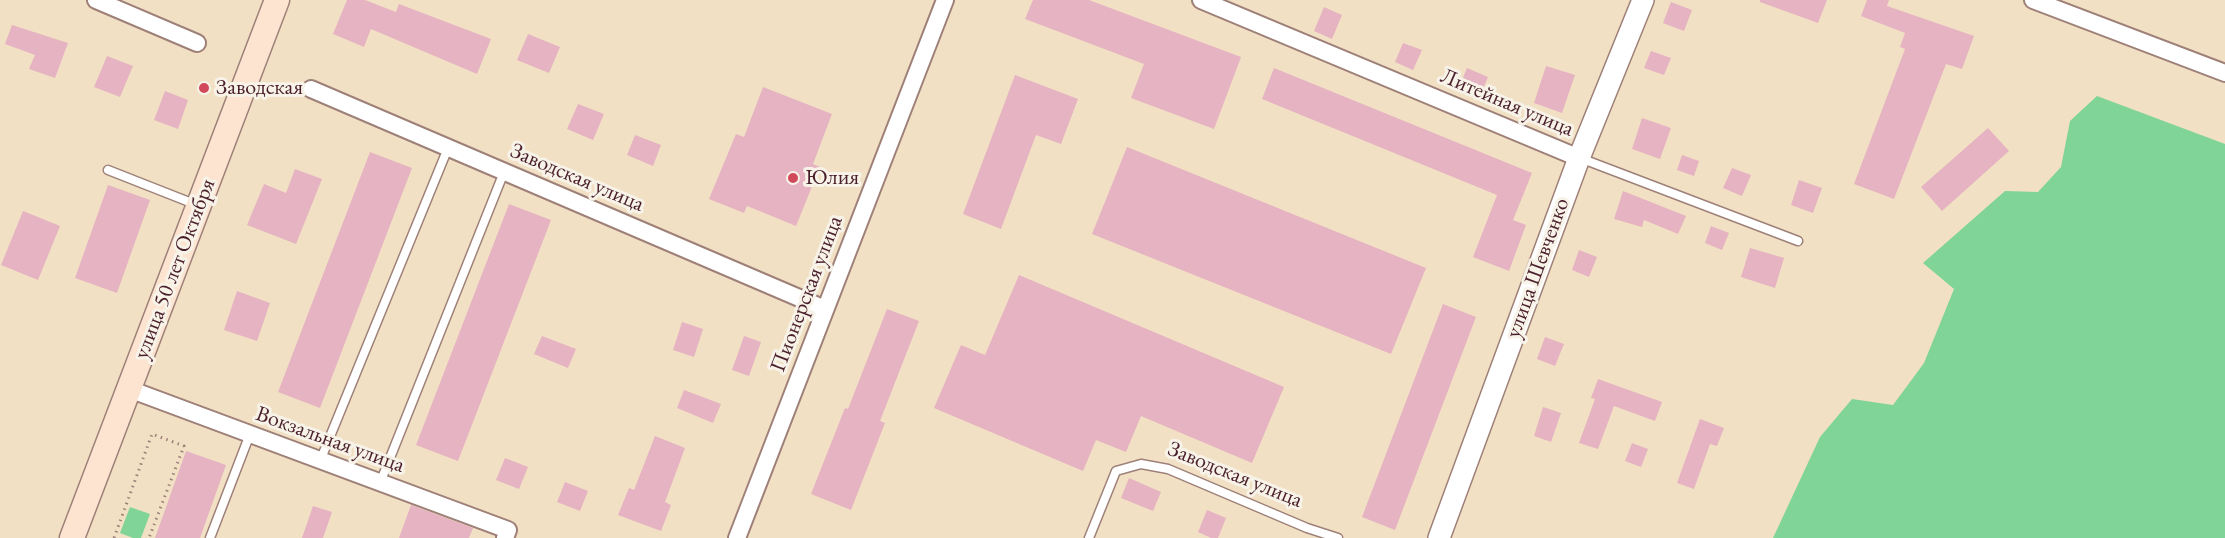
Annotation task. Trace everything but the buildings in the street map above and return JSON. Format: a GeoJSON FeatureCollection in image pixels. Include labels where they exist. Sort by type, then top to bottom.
{"type":"FeatureCollection","features":[{"type":"Feature","properties":{"kind":"main road","name":"улица 50 лет Октября"},"geometry":{"type":"LineString","coordinates":[[72,538],[277,0]]}},
{"type":"Feature","properties":{"kind":"street"},"geometry":{"type":"LineString","coordinates":[[96,0],[197,43]]}},
{"type":"Feature","properties":{"kind":"street","name":"Пионерская улица"},"geometry":{"type":"LineString","coordinates":[[737,538],[945,0]]}},
{"type":"Feature","properties":{"kind":"street","name":"Литейная улица"},"geometry":{"type":"LineString","coordinates":[[1201,0],[1579,158]]}},
{"type":"Feature","properties":{"kind":"street","name":"улица Шевченко"},"geometry":{"type":"LineString","coordinates":[[1438,538],[1579,158],[1643,0]]}},
{"type":"Feature","properties":{"kind":"street"},"geometry":{"type":"LineString","coordinates":[[2033,0],[2225,73]]}},
{"type":"Feature","properties":{"kind":"street","name":"Заводская улица"},"geometry":{"type":"LineString","coordinates":[[311,89],[825,309]]}},
{"type":"Feature","properties":{"kind":"street","name":"Вокзальная улица"},"geometry":{"type":"LineString","coordinates":[[129,389],[507,530],[505,538]]}},
{"type":"Feature","properties":{"kind":"lane"},"geometry":{"type":"LineString","coordinates":[[320,460],[448,147]]}},
{"type":"Feature","properties":{"kind":"lane","name":"Литейная улица"},"geometry":{"type":"LineString","coordinates":[[1579,158],[1798,241]]}},
{"type":"Feature","properties":{"kind":"lane"},"geometry":{"type":"LineString","coordinates":[[108,170],[199,206]]}},
{"type":"Feature","properties":{"kind":"lane"},"geometry":{"type":"LineString","coordinates":[[380,483],[504,172]]}},
{"type":"Feature","properties":{"kind":"lane"},"geometry":{"type":"LineString","coordinates":[[210,538],[250,434]]}},
{"type":"Feature","properties":{"kind":"lane","name":"Заводская улица"},"geometry":{"type":"LineString","coordinates":[[1089,538],[1116,471],[1141,464],[1168,470],[1307,528],[1338,538]]}},
{"type":"Feature","properties":{"kind":"path"},"geometry":{"type":"LineString","coordinates":[[114,538],[152,434],[184,446],[149,538]]}},
{"type":"Feature","properties":{"kind":"green space"},"geometry":{"type":"Polygon","coordinates":[[[2097,96],[2225,144],[2225,538],[1773,538],[1820,437],[1852,399],[1893,405],[1924,363],[1954,289],[1923,263],[2005,191],[2038,192],[2061,167],[2070,121],[2097,96]]]}},
{"type":"Feature","properties":{"kind":"green space"},"geometry":{"type":"Polygon","coordinates":[[[130,507],[150,514],[141,538],[133,538],[120,533],[130,507]]]}},
{"type":"Feature","properties":{"kind":"place","name":"Заводская"},"geometry":{"type":"Point","coordinates":[204,88]}},
{"type":"Feature","properties":{"kind":"place","name":"Юлия"},"geometry":{"type":"Point","coordinates":[793,178]}}]}
